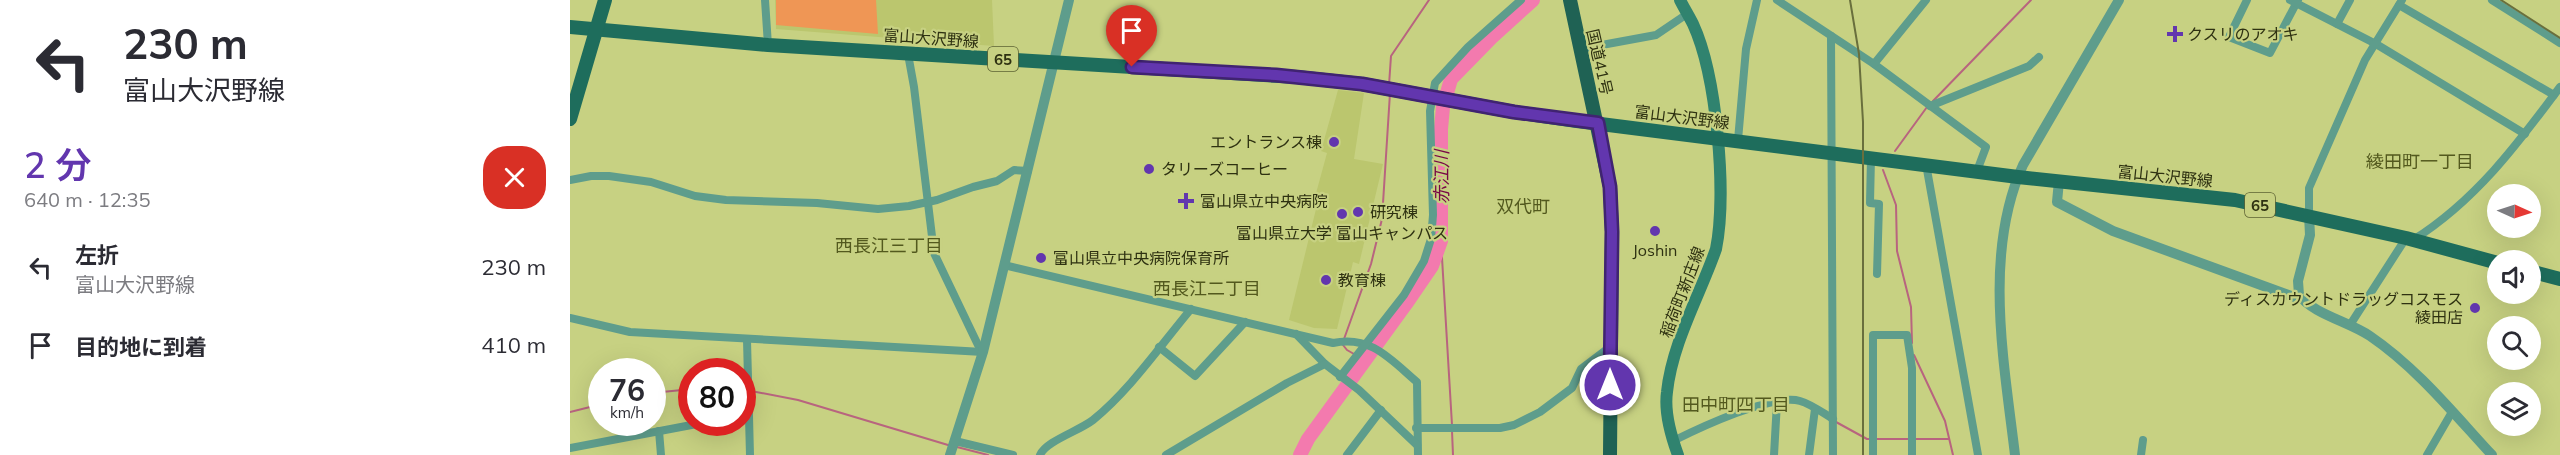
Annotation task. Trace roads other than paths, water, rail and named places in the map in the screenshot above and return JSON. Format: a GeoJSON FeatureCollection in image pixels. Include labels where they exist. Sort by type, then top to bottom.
{"type":"FeatureCollection","features":[{"type":"Feature","properties":{"kind":"highway","name":"国道41号"},"geometry":{"type":"LineString","coordinates":[[1569,0],[1598,123],[1610,187],[1612,232],[1610,455]]}},
{"type":"Feature","properties":{"kind":"main road"},"geometry":{"type":"LineString","coordinates":[[570,116],[605,0]]}},
{"type":"Feature","properties":{"kind":"main road","name":"稲荷町新庄線"},"geometry":{"type":"LineString","coordinates":[[1678,455],[1673,441],[1666,393],[1676,354],[1707,275],[1719,233],[1721,168],[1713,97],[1702,51],[1693,24],[1680,0]]}},
{"type":"Feature","properties":{"kind":"main road","name":"富山大沢野線"},"geometry":{"type":"LineString","coordinates":[[570,27],[768,45],[1297,77],[1362,84],[1598,123],[2018,177],[2235,200],[2309,215],[2487,260]]}},
{"type":"Feature","properties":{"kind":"main road"},"geometry":{"type":"LineString","coordinates":[[2541,274],[2560,279]]}},
{"type":"Feature","properties":{"kind":"street"},"geometry":{"type":"LineString","coordinates":[[765,0],[768,45]]}},
{"type":"Feature","properties":{"kind":"street"},"geometry":{"type":"LineString","coordinates":[[950,455],[1004,265],[1069,0]]}},
{"type":"Feature","properties":{"kind":"street"},"geometry":{"type":"LineString","coordinates":[[1340,377],[1368,344],[1413,282],[1424,261],[1431,239],[1433,215],[1430,111],[1435,83],[1468,47],[1521,0]]}},
{"type":"Feature","properties":{"kind":"street"},"geometry":{"type":"LineString","coordinates":[[1738,140],[1746,49],[1757,0]]}},
{"type":"Feature","properties":{"kind":"street"},"geometry":{"type":"LineString","coordinates":[[1777,0],[1874,64],[1986,147],[1977,171]]}},
{"type":"Feature","properties":{"kind":"street"},"geometry":{"type":"LineString","coordinates":[[1874,64],[1926,0]]}},
{"type":"Feature","properties":{"kind":"street"},"geometry":{"type":"LineString","coordinates":[[2015,455],[1999,301],[2000,272],[2011,191],[2119,0]]}},
{"type":"Feature","properties":{"kind":"street"},"geometry":{"type":"LineString","coordinates":[[2247,0],[2229,37],[2270,53],[2295,1],[2376,44],[2525,134]]}},
{"type":"Feature","properties":{"kind":"street"},"geometry":{"type":"LineString","coordinates":[[2337,24],[2350,0]]}},
{"type":"Feature","properties":{"kind":"street"},"geometry":{"type":"LineString","coordinates":[[2492,0],[2560,43]]}},
{"type":"Feature","properties":{"kind":"street"},"geometry":{"type":"LineString","coordinates":[[2492,455],[2401,361],[2370,336],[2309,304],[2299,295],[2298,281],[2310,235],[2309,188],[2365,60],[2400,2],[2554,95]]}},
{"type":"Feature","properties":{"kind":"street"},"geometry":{"type":"LineString","coordinates":[[1580,49],[1656,35],[1687,15]]}},
{"type":"Feature","properties":{"kind":"street"},"geometry":{"type":"LineString","coordinates":[[1831,36],[1833,455]]}},
{"type":"Feature","properties":{"kind":"street"},"geometry":{"type":"LineString","coordinates":[[908,54],[934,253],[981,348]]}},
{"type":"Feature","properties":{"kind":"street"},"geometry":{"type":"LineString","coordinates":[[1930,106],[2029,66],[2039,57]]}},
{"type":"Feature","properties":{"kind":"street"},"geometry":{"type":"LineString","coordinates":[[2350,325],[2409,239],[2434,227],[2494,172],[2560,87]]}},
{"type":"Feature","properties":{"kind":"street"},"geometry":{"type":"LineString","coordinates":[[1871,157],[1870,203],[1879,204],[1878,274]]}},
{"type":"Feature","properties":{"kind":"street"},"geometry":{"type":"LineString","coordinates":[[1926,164],[1978,455]]}},
{"type":"Feature","properties":{"kind":"street"},"geometry":{"type":"LineString","coordinates":[[570,180],[591,176],[609,176],[651,182],[695,196],[878,209],[927,202],[997,181],[1014,170],[1028,171]]}},
{"type":"Feature","properties":{"kind":"street"},"geometry":{"type":"LineString","coordinates":[[2060,181],[2057,202],[2091,221],[2259,286],[2294,297],[2299,295]]}},
{"type":"Feature","properties":{"kind":"street"},"geometry":{"type":"LineString","coordinates":[[1004,265],[1333,343],[1349,339],[1368,344],[1389,358],[1417,382],[1418,455]]}},
{"type":"Feature","properties":{"kind":"street"},"geometry":{"type":"LineString","coordinates":[[1040,455],[1047,446],[1082,429],[1115,402],[1191,309]]}},
{"type":"Feature","properties":{"kind":"street"},"geometry":{"type":"LineString","coordinates":[[570,318],[630,332],[747,340],[981,348]]}},
{"type":"Feature","properties":{"kind":"street"},"geometry":{"type":"LineString","coordinates":[[1159,347],[1196,376],[1245,322]]}},
{"type":"Feature","properties":{"kind":"street"},"geometry":{"type":"LineString","coordinates":[[1296,334],[1325,364],[1381,410],[1418,445]]}},
{"type":"Feature","properties":{"kind":"street"},"geometry":{"type":"LineString","coordinates":[[1873,455],[1873,335],[1907,335],[1912,368],[1912,455]]}},
{"type":"Feature","properties":{"kind":"street"},"geometry":{"type":"LineString","coordinates":[[747,340],[747,358]]}},
{"type":"Feature","properties":{"kind":"street"},"geometry":{"type":"LineString","coordinates":[[1416,428],[1500,428],[1514,425],[1540,411],[1572,388],[1581,369],[1610,347]]}},
{"type":"Feature","properties":{"kind":"street"},"geometry":{"type":"LineString","coordinates":[[1166,455],[1278,388],[1325,364]]}},
{"type":"Feature","properties":{"kind":"street"},"geometry":{"type":"LineString","coordinates":[[1673,441],[1713,422],[1785,399],[1801,401],[1833,419]]}},
{"type":"Feature","properties":{"kind":"street"},"geometry":{"type":"LineString","coordinates":[[1774,455],[1777,402]]}},
{"type":"Feature","properties":{"kind":"street"},"geometry":{"type":"LineString","coordinates":[[1809,455],[1815,409]]}},
{"type":"Feature","properties":{"kind":"street"},"geometry":{"type":"LineString","coordinates":[[1347,455],[1381,410]]}},
{"type":"Feature","properties":{"kind":"street"},"geometry":{"type":"LineString","coordinates":[[2427,455],[2452,412]]}},
{"type":"Feature","properties":{"kind":"street"},"geometry":{"type":"LineString","coordinates":[[570,448],[633,436]]}},
{"type":"Feature","properties":{"kind":"street"},"geometry":{"type":"LineString","coordinates":[[659,436],[661,455]]}},
{"type":"Feature","properties":{"kind":"street"},"geometry":{"type":"LineString","coordinates":[[748,436],[750,455]]}},
{"type":"Feature","properties":{"kind":"street"},"geometry":{"type":"LineString","coordinates":[[2141,455],[2143,440]]}},
{"type":"Feature","properties":{"kind":"street"},"geometry":{"type":"LineString","coordinates":[[955,441],[1013,455]]}},
{"type":"Feature","properties":{"kind":"street"},"geometry":{"type":"LineString","coordinates":[[1410,455],[1418,445]]}},
{"type":"Feature","properties":{"kind":"waterway"},"geometry":{"type":"LineString","coordinates":[[1389,85],[1391,56],[1429,0]]}},
{"type":"Feature","properties":{"kind":"waterway","name":"赤江川"},"geometry":{"type":"LineString","coordinates":[[1300,455],[1308,439],[1432,266],[1441,241],[1441,129],[1443,107],[1451,79],[1533,0]]}},
{"type":"Feature","properties":{"kind":"waterway"},"geometry":{"type":"LineString","coordinates":[[1933,101],[2031,0]]}},
{"type":"Feature","properties":{"kind":"waterway"},"geometry":{"type":"LineString","coordinates":[[1344,339],[1371,264],[1382,219],[1390,93]]}},
{"type":"Feature","properties":{"kind":"waterway"},"geometry":{"type":"LineString","coordinates":[[1895,151],[1927,107]]}},
{"type":"Feature","properties":{"kind":"waterway"},"geometry":{"type":"LineString","coordinates":[[1883,170],[1896,205],[1897,251],[1911,307],[1912,343]]}},
{"type":"Feature","properties":{"kind":"waterway"},"geometry":{"type":"LineString","coordinates":[[1441,241],[1452,425]]}},
{"type":"Feature","properties":{"kind":"waterway"},"geometry":{"type":"LineString","coordinates":[[1343,345],[1354,354]]}},
{"type":"Feature","properties":{"kind":"waterway"},"geometry":{"type":"LineString","coordinates":[[1914,355],[1945,421],[1953,455]]}},
{"type":"Feature","properties":{"kind":"waterway","name":"赤江川"},"geometry":{"type":"LineString","coordinates":[[1359,357],[1365,360]]}},
{"type":"Feature","properties":{"kind":"waterway"},"geometry":{"type":"LineString","coordinates":[[666,392],[678,390]]}},
{"type":"Feature","properties":{"kind":"waterway"},"geometry":{"type":"LineString","coordinates":[[756,392],[798,400],[948,445]]}},
{"type":"Feature","properties":{"kind":"waterway"},"geometry":{"type":"LineString","coordinates":[[570,412],[588,408]]}},
{"type":"Feature","properties":{"kind":"waterway"},"geometry":{"type":"LineString","coordinates":[[1836,422],[1867,439],[1949,439]]}},
{"type":"Feature","properties":{"kind":"waterway"},"geometry":{"type":"LineString","coordinates":[[1452,431],[1453,455]]}},
{"type":"Feature","properties":{"kind":"waterway"},"geometry":{"type":"LineString","coordinates":[[957,447],[988,455]]}},
{"type":"Feature","properties":{"kind":"railway"},"geometry":{"type":"LineString","coordinates":[[1850,0],[1859,54],[1863,122],[1863,455]]}},
{"type":"Feature","properties":{"kind":"railway"},"geometry":{"type":"LineString","coordinates":[[2501,0],[2560,38]]}},
{"type":"Feature","properties":{"kind":"place","name":"クスリのアオキ"},"geometry":{"type":"Point","coordinates":[2175,34]}},
{"type":"Feature","properties":{"kind":"place","name":"エントランス棟"},"geometry":{"type":"Point","coordinates":[1334,142]}},
{"type":"Feature","properties":{"kind":"place","name":"タリーズコーヒー"},"geometry":{"type":"Point","coordinates":[1149,169]}},
{"type":"Feature","properties":{"kind":"place","name":"富山県立中央病院"},"geometry":{"type":"Point","coordinates":[1186,201]}},
{"type":"Feature","properties":{"kind":"place","name":"研究棟"},"geometry":{"type":"Point","coordinates":[1358,212]}},
{"type":"Feature","properties":{"kind":"place","name":"富山県立大学 富山キャンパス"},"geometry":{"type":"Point","coordinates":[1342,214]}},
{"type":"Feature","properties":{"kind":"place","name":"Joshin"},"geometry":{"type":"Point","coordinates":[1655,231]}},
{"type":"Feature","properties":{"kind":"place","name":"富山県立中央病院保育所"},"geometry":{"type":"Point","coordinates":[1041,258]}},
{"type":"Feature","properties":{"kind":"place","name":"教育棟"},"geometry":{"type":"Point","coordinates":[1326,280]}},
{"type":"Feature","properties":{"kind":"place","name":"ディスカウントドラッグコスモス 綾田店"},"geometry":{"type":"Point","coordinates":[2475,308]}},
{"type":"Feature","properties":{"kind":"district","name":"綾田町一丁目"},"geometry":{"type":"Point","coordinates":[2420,161]}},
{"type":"Feature","properties":{"kind":"district","name":"双代町"},"geometry":{"type":"Point","coordinates":[1523,206]}},
{"type":"Feature","properties":{"kind":"district","name":"西長江三丁目"},"geometry":{"type":"Point","coordinates":[889,245]}},
{"type":"Feature","properties":{"kind":"district","name":"西長江二丁目"},"geometry":{"type":"Point","coordinates":[1207,288]}},
{"type":"Feature","properties":{"kind":"district","name":"田中町四丁目"},"geometry":{"type":"Point","coordinates":[1736,404]}}]}
